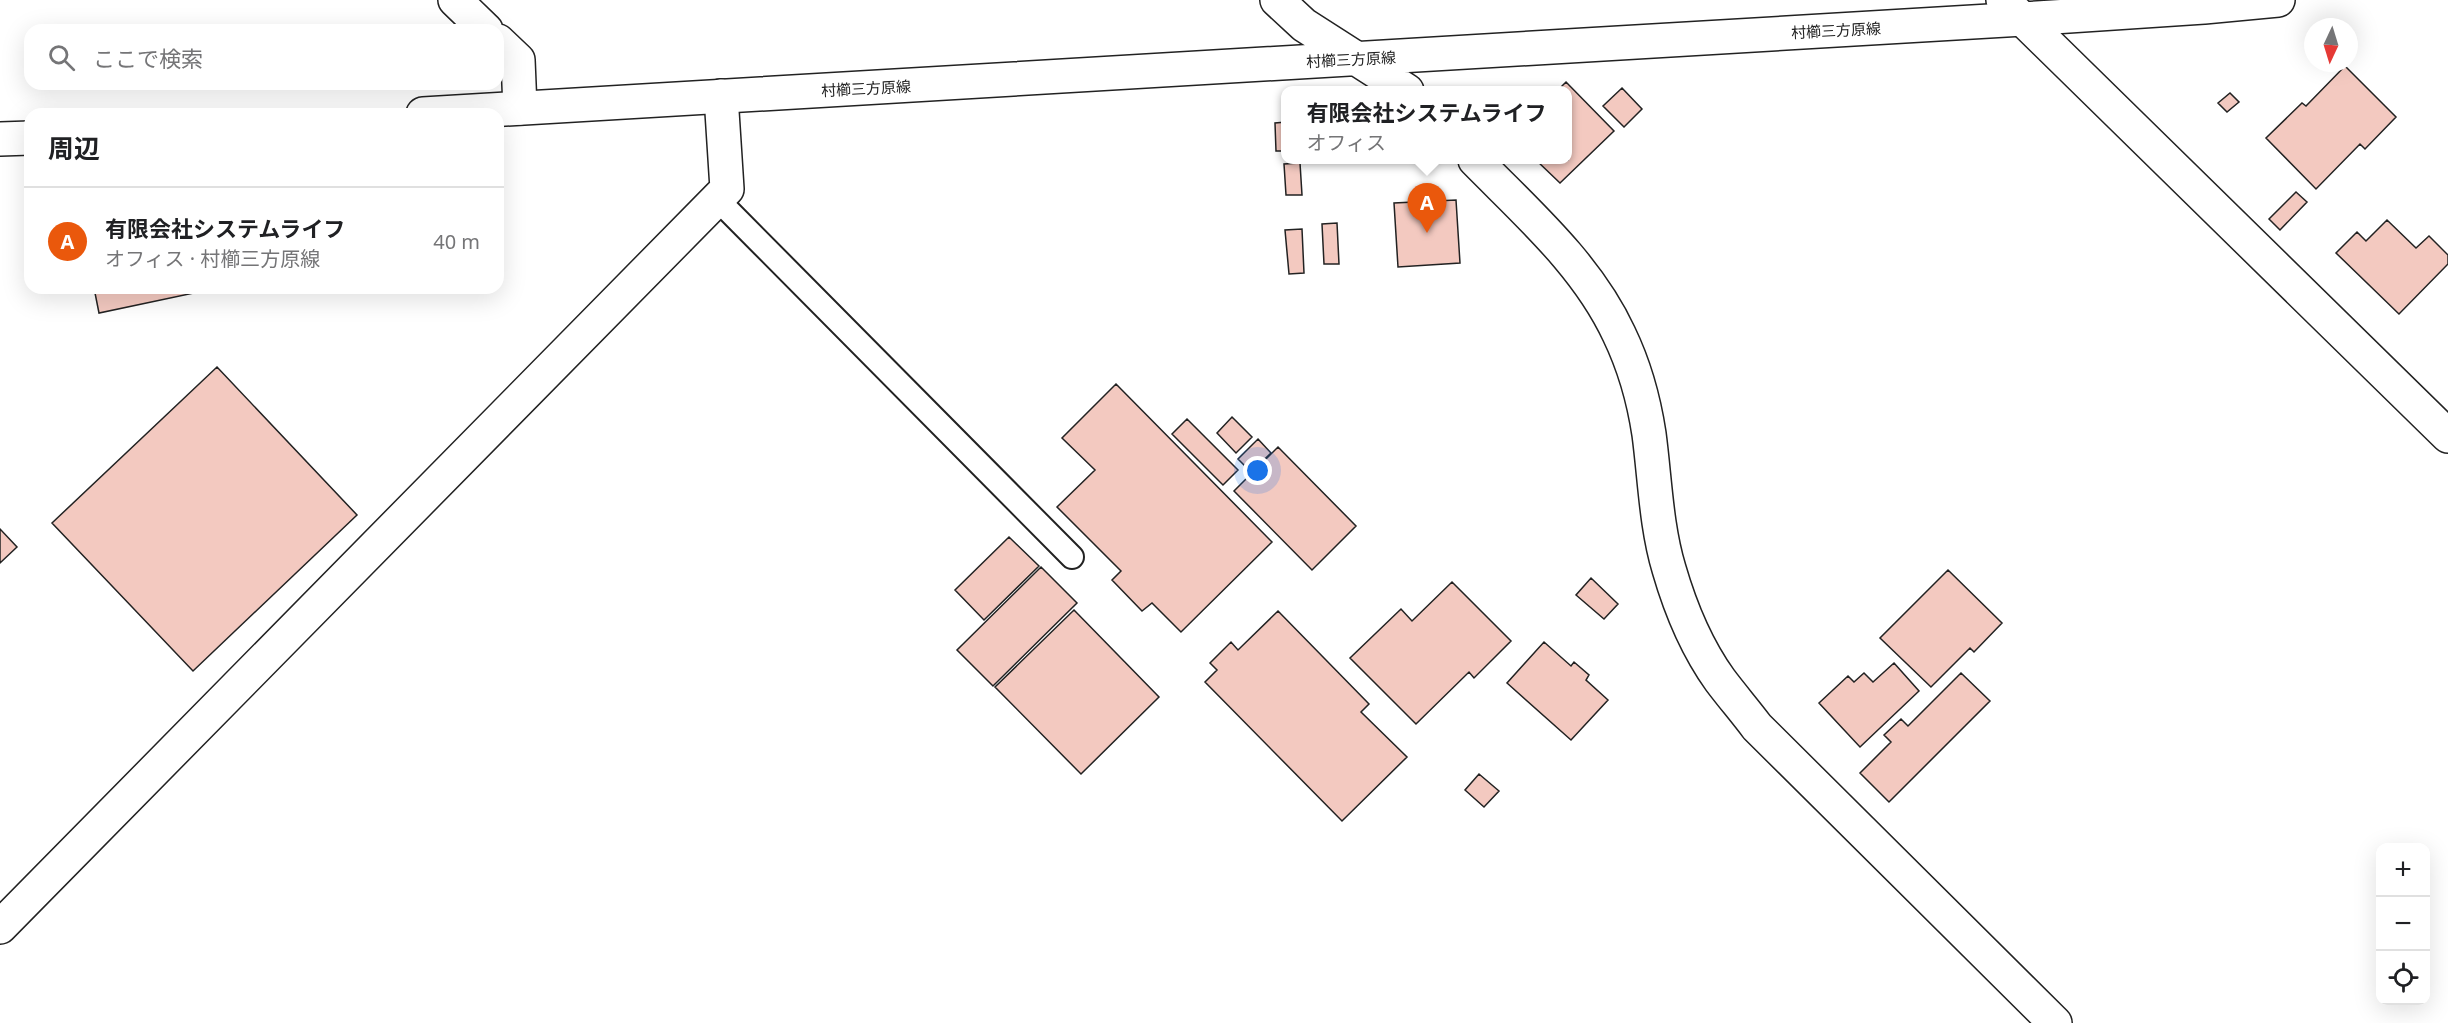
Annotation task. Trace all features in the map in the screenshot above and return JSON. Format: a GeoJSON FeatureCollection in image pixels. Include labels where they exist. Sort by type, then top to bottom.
{"type":"FeatureCollection","features":[{"type":"Feature","properties":{"kind":"street"},"geometry":{"type":"LineString","coordinates":[[455,0],[480,24]]}},
{"type":"Feature","properties":{"kind":"street"},"geometry":{"type":"LineString","coordinates":[[1277,0],[1304,25],[1401,86]]}},
{"type":"Feature","properties":{"kind":"street","name":"村櫛三方原線"},"geometry":{"type":"LineString","coordinates":[[504,109],[1357,58],[2013,9],[2205,8],[2278,0]]}},
{"type":"Feature","properties":{"kind":"street"},"geometry":{"type":"LineString","coordinates":[[2013,9],[2448,436]]}},
{"type":"Feature","properties":{"kind":"street"},"geometry":{"type":"LineString","coordinates":[[504,47],[518,60],[520,108]]}},
{"type":"Feature","properties":{"kind":"street"},"geometry":{"type":"LineString","coordinates":[[0,927],[727,189],[721,96]]}},
{"type":"Feature","properties":{"kind":"street"},"geometry":{"type":"LineString","coordinates":[[0,139],[24,138]]}},
{"type":"Feature","properties":{"kind":"street"},"geometry":{"type":"LineString","coordinates":[[1480,164],[1562,249],[1594,290],[1619,334],[1637,382],[1648,432],[1657,507],[1668,568],[1689,625],[1719,679],[1757,727],[2055,1023]]}},
{"type":"Feature","properties":{"kind":"lane"},"geometry":{"type":"LineString","coordinates":[[717,199],[1072,557]]}},
{"type":"Feature","properties":{"kind":"building"},"geometry":{"type":"Polygon","coordinates":[[[2339,72],[2351,72],[2396,117],[2365,149],[2360,144],[2316,189],[2266,138],[2302,103],[2306,106],[2339,72]]]}},
{"type":"Feature","properties":{"kind":"building"},"geometry":{"type":"Polygon","coordinates":[[[1572,88],[1614,131],[1560,183],[1540,164],[1572,164],[1572,88]]]}},
{"type":"Feature","properties":{"kind":"building"},"geometry":{"type":"Polygon","coordinates":[[[1622,88],[1642,109],[1624,127],[1603,106],[1622,88]]]}},
{"type":"Feature","properties":{"kind":"building"},"geometry":{"type":"Polygon","coordinates":[[[2230,93],[2239,102],[2227,112],[2218,103],[2230,93]]]}},
{"type":"Feature","properties":{"kind":"building"},"geometry":{"type":"Polygon","coordinates":[[[1281,122],[1281,151],[1276,151],[1275,123],[1281,122]]]}},
{"type":"Feature","properties":{"kind":"building"},"geometry":{"type":"Polygon","coordinates":[[[1284,164],[1300,164],[1302,195],[1286,195],[1284,164]]]}},
{"type":"Feature","properties":{"kind":"building"},"geometry":{"type":"Polygon","coordinates":[[[2296,192],[2307,202],[2280,230],[2269,219],[2296,192]]]}},
{"type":"Feature","properties":{"kind":"building"},"geometry":{"type":"Polygon","coordinates":[[[1456,200],[1460,263],[1398,267],[1394,203],[1456,200]]]}},
{"type":"Feature","properties":{"kind":"building"},"geometry":{"type":"Polygon","coordinates":[[[2387,220],[2416,248],[2429,236],[2448,255],[2448,264],[2399,314],[2336,253],[2357,232],[2366,241],[2387,220]]]}},
{"type":"Feature","properties":{"kind":"building"},"geometry":{"type":"Polygon","coordinates":[[[1337,223],[1339,264],[1324,264],[1322,224],[1337,223]]]}},
{"type":"Feature","properties":{"kind":"building"},"geometry":{"type":"Polygon","coordinates":[[[1302,229],[1304,273],[1289,274],[1285,230],[1302,229]]]}},
{"type":"Feature","properties":{"kind":"building"},"geometry":{"type":"Polygon","coordinates":[[[95,294],[189,294],[99,313],[95,294]]]}},
{"type":"Feature","properties":{"kind":"building"},"geometry":{"type":"Polygon","coordinates":[[[217,367],[357,515],[193,671],[52,523],[217,367]]]}},
{"type":"Feature","properties":{"kind":"building"},"geometry":{"type":"Polygon","coordinates":[[[1116,384],[1272,542],[1181,632],[1152,603],[1142,611],[1112,580],[1121,571],[1057,507],[1095,470],[1062,438],[1116,384]]]}},
{"type":"Feature","properties":{"kind":"building"},"geometry":{"type":"Polygon","coordinates":[[[1232,417],[1252,437],[1236,453],[1217,433],[1232,417]]]}},
{"type":"Feature","properties":{"kind":"building"},"geometry":{"type":"Polygon","coordinates":[[[1187,419],[1238,470],[1223,485],[1172,434],[1187,419]]]}},
{"type":"Feature","properties":{"kind":"building"},"geometry":{"type":"Polygon","coordinates":[[[1258,439],[1271,453],[1251,472],[1238,459],[1258,439]]]}},
{"type":"Feature","properties":{"kind":"building"},"geometry":{"type":"Polygon","coordinates":[[[1278,447],[1356,526],[1312,570],[1234,491],[1278,447]]]}},
{"type":"Feature","properties":{"kind":"building"},"geometry":{"type":"Polygon","coordinates":[[[0,529],[17,547],[0,563],[0,529]]]}},
{"type":"Feature","properties":{"kind":"building"},"geometry":{"type":"Polygon","coordinates":[[[1009,537],[1039,566],[984,620],[955,590],[1009,537]]]}},
{"type":"Feature","properties":{"kind":"building"},"geometry":{"type":"Polygon","coordinates":[[[1041,567],[1077,603],[993,686],[957,650],[1041,567]]]}},
{"type":"Feature","properties":{"kind":"building"},"geometry":{"type":"Polygon","coordinates":[[[1948,570],[2002,623],[1974,652],[1970,648],[1931,687],[1880,638],[1948,570]]]}},
{"type":"Feature","properties":{"kind":"building"},"geometry":{"type":"Polygon","coordinates":[[[1591,578],[1618,604],[1604,619],[1576,595],[1591,578]]]}},
{"type":"Feature","properties":{"kind":"building"},"geometry":{"type":"Polygon","coordinates":[[[1452,582],[1511,641],[1474,678],[1469,672],[1416,724],[1350,658],[1401,609],[1412,621],[1452,582]]]}},
{"type":"Feature","properties":{"kind":"building"},"geometry":{"type":"Polygon","coordinates":[[[1074,610],[1159,697],[1081,774],[995,687],[1074,610]]]}},
{"type":"Feature","properties":{"kind":"building"},"geometry":{"type":"Polygon","coordinates":[[[1278,611],[1369,704],[1361,712],[1407,757],[1342,821],[1205,682],[1217,670],[1210,663],[1231,642],[1238,650],[1278,611]]]}},
{"type":"Feature","properties":{"kind":"building"},"geometry":{"type":"Polygon","coordinates":[[[1544,642],[1571,666],[1574,662],[1589,675],[1586,680],[1608,700],[1571,740],[1507,683],[1544,642]]]}},
{"type":"Feature","properties":{"kind":"building"},"geometry":{"type":"Polygon","coordinates":[[[1894,663],[1919,691],[1860,747],[1819,703],[1848,676],[1854,682],[1864,673],[1873,682],[1894,663]]]}},
{"type":"Feature","properties":{"kind":"building"},"geometry":{"type":"Polygon","coordinates":[[[1961,673],[1990,701],[1889,802],[1860,773],[1891,742],[1884,735],[1901,719],[1908,726],[1961,673]]]}},
{"type":"Feature","properties":{"kind":"building"},"geometry":{"type":"Polygon","coordinates":[[[1479,774],[1499,791],[1484,807],[1465,790],[1479,774]]]}},
{"type":"Feature","properties":{"kind":"place","name":"有限会社システムライフ"},"geometry":{"type":"Point","coordinates":[1427,233]}}]}
